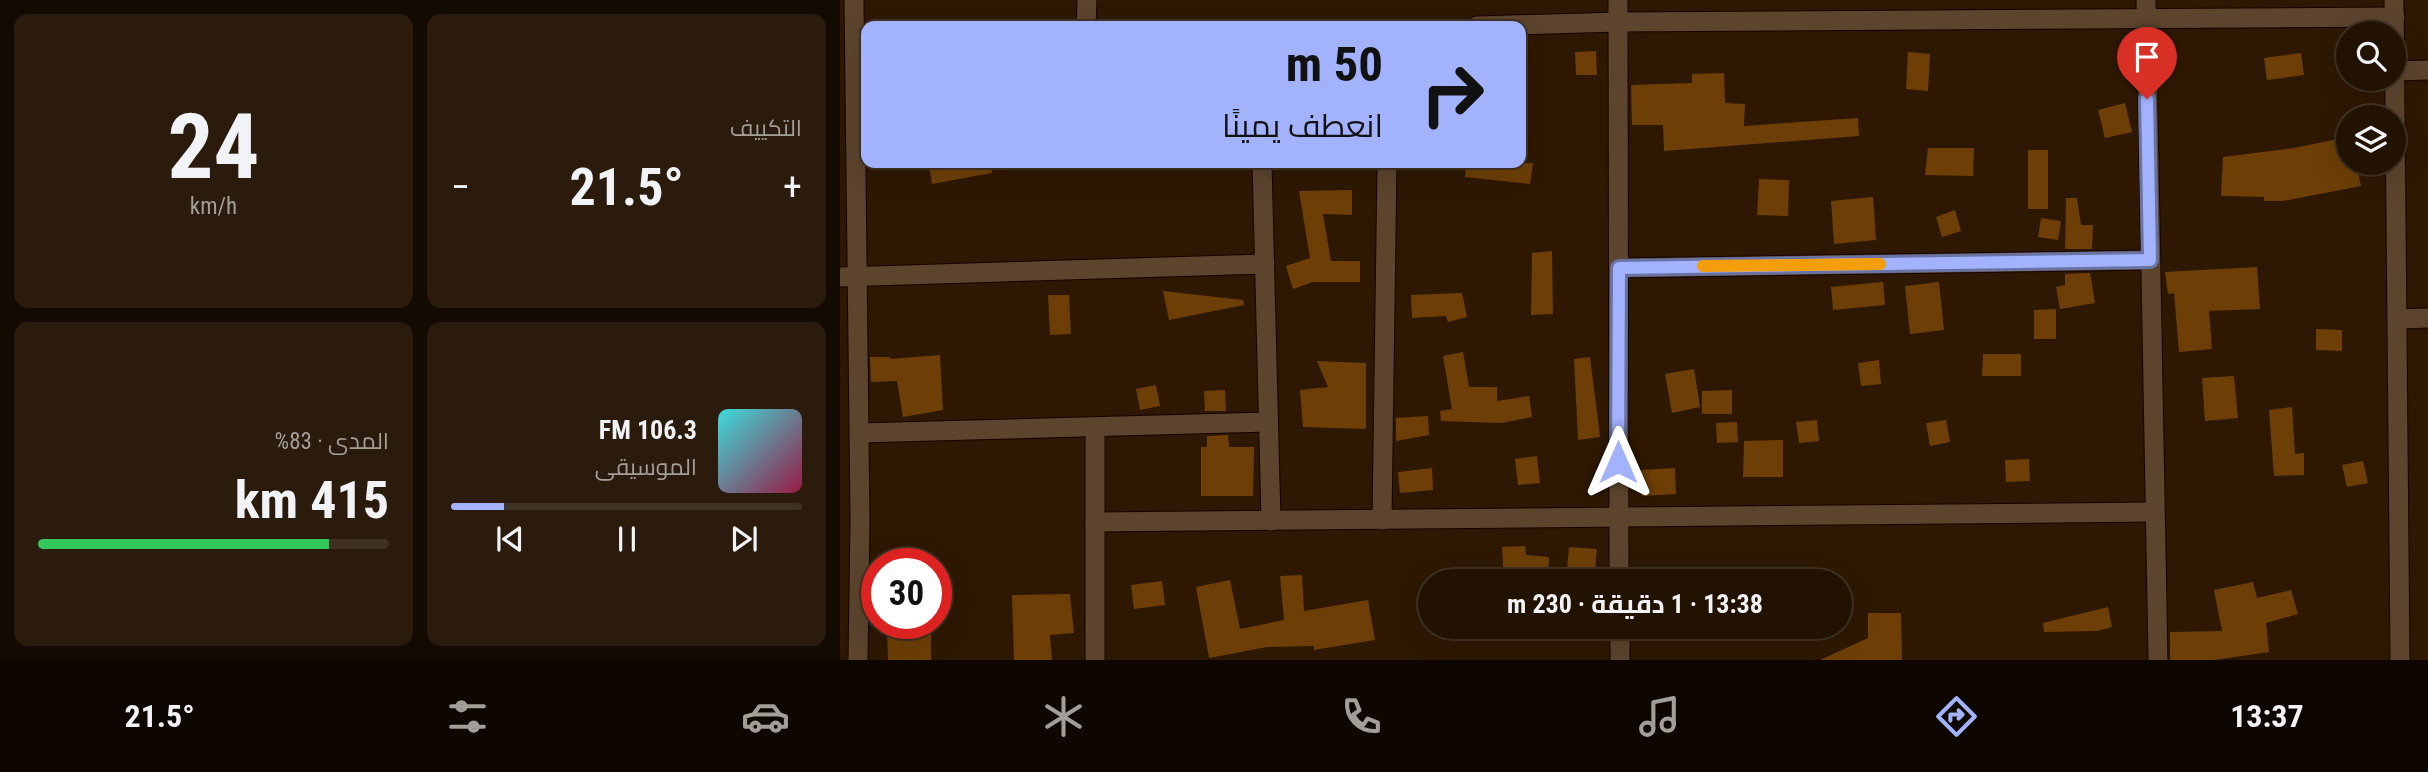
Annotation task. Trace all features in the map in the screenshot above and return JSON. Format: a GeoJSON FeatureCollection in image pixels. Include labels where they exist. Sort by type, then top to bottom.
{"type":"FeatureCollection","features":[{"type":"Feature","properties":{"kind":"street"},"geometry":{"type":"LineString","coordinates":[[854,0],[849,276],[859,433],[850,520],[858,660]]}},
{"type":"Feature","properties":{"kind":"street"},"geometry":{"type":"LineString","coordinates":[[1086,21],[1087,0]]}},
{"type":"Feature","properties":{"kind":"street"},"geometry":{"type":"LineString","coordinates":[[1618,0],[1619,569]]}},
{"type":"Feature","properties":{"kind":"street"},"geometry":{"type":"LineString","coordinates":[[1526,25],[2146,10],[2394,9]]}},
{"type":"Feature","properties":{"kind":"street"},"geometry":{"type":"LineString","coordinates":[[2146,10],[2158,660]]}},
{"type":"Feature","properties":{"kind":"street"},"geometry":{"type":"LineString","coordinates":[[2406,71],[2428,70]]}},
{"type":"Feature","properties":{"kind":"street"},"geometry":{"type":"LineString","coordinates":[[2395,91],[2400,660]]}},
{"type":"Feature","properties":{"kind":"street"},"geometry":{"type":"LineString","coordinates":[[1262,168],[1271,521]]}},
{"type":"Feature","properties":{"kind":"street"},"geometry":{"type":"LineString","coordinates":[[1382,520],[1387,168]]}},
{"type":"Feature","properties":{"kind":"street"},"geometry":{"type":"LineString","coordinates":[[1619,268],[2150,260]]}},
{"type":"Feature","properties":{"kind":"street"},"geometry":{"type":"LineString","coordinates":[[849,276],[1265,264]]}},
{"type":"Feature","properties":{"kind":"street"},"geometry":{"type":"LineString","coordinates":[[2397,319],[2428,318]]}},
{"type":"Feature","properties":{"kind":"street"},"geometry":{"type":"LineString","coordinates":[[859,433],[1268,422]]}},
{"type":"Feature","properties":{"kind":"street"},"geometry":{"type":"LineString","coordinates":[[1095,660],[1096,427]]}},
{"type":"Feature","properties":{"kind":"street"},"geometry":{"type":"LineString","coordinates":[[1095,522],[2154,512]]}},
{"type":"Feature","properties":{"kind":"street"},"geometry":{"type":"LineString","coordinates":[[1620,639],[1620,660]]}},
{"type":"Feature","properties":{"kind":"building"},"geometry":{"type":"Polygon","coordinates":[[[1596,51],[1597,75],[1576,75],[1575,52],[1596,51]]]}},
{"type":"Feature","properties":{"kind":"building"},"geometry":{"type":"Polygon","coordinates":[[[1908,52],[1930,54],[1928,91],[1906,89],[1908,52]]]}},
{"type":"Feature","properties":{"kind":"building"},"geometry":{"type":"Polygon","coordinates":[[[2301,53],[2304,75],[2267,80],[2264,58],[2301,53]]]}},
{"type":"Feature","properties":{"kind":"building"},"geometry":{"type":"Polygon","coordinates":[[[1724,73],[1725,103],[1745,104],[1744,126],[1858,118],[1859,136],[1664,151],[1663,125],[1632,125],[1631,85],[1692,83],[1692,74],[1724,73]]]}},
{"type":"Feature","properties":{"kind":"building"},"geometry":{"type":"Polygon","coordinates":[[[2125,103],[2132,132],[2105,138],[2098,110],[2125,103]]]}},
{"type":"Feature","properties":{"kind":"building"},"geometry":{"type":"Polygon","coordinates":[[[2336,139],[2336,175],[2359,175],[2361,186],[2283,201],[2264,201],[2264,197],[2221,196],[2223,157],[2336,139]]]}},
{"type":"Feature","properties":{"kind":"building"},"geometry":{"type":"Polygon","coordinates":[[[1928,148],[1974,148],[1973,176],[1925,175],[1928,148]]]}},
{"type":"Feature","properties":{"kind":"building"},"geometry":{"type":"Polygon","coordinates":[[[2028,150],[2048,150],[2048,209],[2028,209],[2028,150]]]}},
{"type":"Feature","properties":{"kind":"building"},"geometry":{"type":"Polygon","coordinates":[[[1526,163],[1533,163],[1530,184],[1465,177],[1466,168],[1526,168],[1526,163]]]}},
{"type":"Feature","properties":{"kind":"building"},"geometry":{"type":"Polygon","coordinates":[[[930,168],[992,168],[992,173],[932,184],[930,168]]]}},
{"type":"Feature","properties":{"kind":"building"},"geometry":{"type":"Polygon","coordinates":[[[1759,179],[1789,180],[1788,216],[1757,215],[1759,179]]]}},
{"type":"Feature","properties":{"kind":"building"},"geometry":{"type":"Polygon","coordinates":[[[1352,190],[1352,215],[1323,214],[1331,261],[1360,261],[1360,282],[1313,282],[1293,289],[1286,266],[1310,258],[1299,191],[1352,190]]]}},
{"type":"Feature","properties":{"kind":"building"},"geometry":{"type":"Polygon","coordinates":[[[1873,197],[1876,240],[1834,244],[1831,201],[1873,197]]]}},
{"type":"Feature","properties":{"kind":"building"},"geometry":{"type":"Polygon","coordinates":[[[2066,198],[2077,198],[2081,225],[2093,225],[2092,249],[2065,249],[2066,198]]]}},
{"type":"Feature","properties":{"kind":"building"},"geometry":{"type":"Polygon","coordinates":[[[1955,210],[1961,231],[1942,237],[1936,217],[1955,210]]]}},
{"type":"Feature","properties":{"kind":"building"},"geometry":{"type":"Polygon","coordinates":[[[2041,218],[2061,221],[2058,240],[2038,237],[2041,218]]]}},
{"type":"Feature","properties":{"kind":"building"},"geometry":{"type":"Polygon","coordinates":[[[1552,251],[1553,314],[1531,315],[1532,253],[1552,251]]]}},
{"type":"Feature","properties":{"kind":"building"},"geometry":{"type":"Polygon","coordinates":[[[2257,267],[2260,309],[2209,311],[2212,349],[2179,352],[2174,293],[2168,294],[2165,272],[2257,267]]]}},
{"type":"Feature","properties":{"kind":"building"},"geometry":{"type":"Polygon","coordinates":[[[2090,273],[2095,303],[2060,309],[2056,287],[2065,285],[2065,274],[2090,273]]]}},
{"type":"Feature","properties":{"kind":"building"},"geometry":{"type":"Polygon","coordinates":[[[1883,282],[1885,305],[1833,310],[1831,287],[1883,282]]]}},
{"type":"Feature","properties":{"kind":"building"},"geometry":{"type":"Polygon","coordinates":[[[1939,282],[1944,330],[1910,334],[1905,286],[1939,282]]]}},
{"type":"Feature","properties":{"kind":"building"},"geometry":{"type":"Polygon","coordinates":[[[1163,291],[1243,300],[1244,305],[1169,320],[1163,291]]]}},
{"type":"Feature","properties":{"kind":"building"},"geometry":{"type":"Polygon","coordinates":[[[1462,293],[1467,317],[1448,322],[1446,316],[1412,318],[1411,295],[1462,293]]]}},
{"type":"Feature","properties":{"kind":"building"},"geometry":{"type":"Polygon","coordinates":[[[1048,295],[1069,295],[1071,334],[1050,335],[1048,295]]]}},
{"type":"Feature","properties":{"kind":"building"},"geometry":{"type":"Polygon","coordinates":[[[2056,309],[2056,339],[2034,339],[2034,310],[2056,309]]]}},
{"type":"Feature","properties":{"kind":"building"},"geometry":{"type":"Polygon","coordinates":[[[2316,329],[2342,330],[2342,351],[2316,350],[2316,329]]]}},
{"type":"Feature","properties":{"kind":"building"},"geometry":{"type":"Polygon","coordinates":[[[1463,352],[1469,387],[1497,387],[1497,401],[1529,396],[1532,417],[1501,423],[1441,421],[1440,411],[1452,409],[1443,356],[1463,352]]]}},
{"type":"Feature","properties":{"kind":"building"},"geometry":{"type":"Polygon","coordinates":[[[1983,354],[2021,354],[2021,376],[1982,376],[1983,354]]]}},
{"type":"Feature","properties":{"kind":"building"},"geometry":{"type":"Polygon","coordinates":[[[940,355],[943,410],[903,417],[897,381],[871,382],[870,357],[890,359],[940,355]]]}},
{"type":"Feature","properties":{"kind":"building"},"geometry":{"type":"Polygon","coordinates":[[[1590,357],[1600,437],[1578,440],[1574,359],[1590,357]]]}},
{"type":"Feature","properties":{"kind":"building"},"geometry":{"type":"Polygon","coordinates":[[[1879,360],[1881,384],[1861,386],[1858,363],[1879,360]]]}},
{"type":"Feature","properties":{"kind":"building"},"geometry":{"type":"Polygon","coordinates":[[[1317,361],[1366,363],[1366,429],[1303,427],[1300,390],[1328,387],[1317,361]]]}},
{"type":"Feature","properties":{"kind":"building"},"geometry":{"type":"Polygon","coordinates":[[[1694,369],[1700,407],[1672,413],[1665,374],[1694,369]]]}},
{"type":"Feature","properties":{"kind":"building"},"geometry":{"type":"Polygon","coordinates":[[[2234,376],[2238,418],[2205,421],[2202,378],[2234,376]]]}},
{"type":"Feature","properties":{"kind":"building"},"geometry":{"type":"Polygon","coordinates":[[[1156,385],[1160,406],[1140,410],[1136,389],[1156,385]]]}},
{"type":"Feature","properties":{"kind":"building"},"geometry":{"type":"Polygon","coordinates":[[[1225,390],[1226,411],[1205,411],[1204,391],[1225,390]]]}},
{"type":"Feature","properties":{"kind":"building"},"geometry":{"type":"Polygon","coordinates":[[[1732,390],[1732,414],[1702,414],[1702,391],[1732,390]]]}},
{"type":"Feature","properties":{"kind":"building"},"geometry":{"type":"Polygon","coordinates":[[[2292,407],[2295,454],[2304,453],[2304,475],[2274,476],[2269,410],[2292,407]]]}},
{"type":"Feature","properties":{"kind":"building"},"geometry":{"type":"Polygon","coordinates":[[[1428,416],[1429,435],[1396,441],[1396,418],[1428,416]]]}},
{"type":"Feature","properties":{"kind":"building"},"geometry":{"type":"Polygon","coordinates":[[[1817,420],[1819,441],[1799,443],[1796,422],[1817,420]]]}},
{"type":"Feature","properties":{"kind":"building"},"geometry":{"type":"Polygon","coordinates":[[[1946,420],[1950,442],[1930,446],[1926,423],[1946,420]]]}},
{"type":"Feature","properties":{"kind":"building"},"geometry":{"type":"Polygon","coordinates":[[[1737,422],[1738,442],[1717,443],[1716,423],[1737,422]]]}},
{"type":"Feature","properties":{"kind":"building"},"geometry":{"type":"Polygon","coordinates":[[[1228,435],[1229,447],[1254,447],[1253,496],[1201,496],[1201,447],[1207,447],[1207,436],[1228,435]]]}},
{"type":"Feature","properties":{"kind":"building"},"geometry":{"type":"Polygon","coordinates":[[[1783,440],[1783,477],[1743,477],[1744,441],[1783,440]]]}},
{"type":"Feature","properties":{"kind":"building"},"geometry":{"type":"Polygon","coordinates":[[[1537,456],[1540,483],[1518,485],[1515,459],[1537,456]]]}},
{"type":"Feature","properties":{"kind":"building"},"geometry":{"type":"Polygon","coordinates":[[[2029,459],[2030,481],[2006,482],[2005,460],[2029,459]]]}},
{"type":"Feature","properties":{"kind":"building"},"geometry":{"type":"Polygon","coordinates":[[[2363,461],[2368,483],[2347,487],[2342,465],[2363,461]]]}},
{"type":"Feature","properties":{"kind":"building"},"geometry":{"type":"Polygon","coordinates":[[[1432,468],[1433,490],[1400,493],[1398,472],[1432,468]]]}},
{"type":"Feature","properties":{"kind":"building"},"geometry":{"type":"Polygon","coordinates":[[[1675,468],[1676,494],[1642,496],[1640,470],[1675,468]]]}},
{"type":"Feature","properties":{"kind":"building"},"geometry":{"type":"Polygon","coordinates":[[[1525,546],[1526,555],[1549,557],[1548,569],[1503,569],[1502,547],[1525,546]]]}},
{"type":"Feature","properties":{"kind":"building"},"geometry":{"type":"Polygon","coordinates":[[[1569,547],[1597,549],[1595,569],[1567,568],[1569,547]]]}},
{"type":"Feature","properties":{"kind":"building"},"geometry":{"type":"Polygon","coordinates":[[[1302,575],[1304,611],[1368,600],[1375,640],[1314,650],[1314,646],[1267,647],[1209,658],[1196,587],[1230,580],[1240,629],[1284,620],[1280,576],[1302,575]]]}},
{"type":"Feature","properties":{"kind":"building"},"geometry":{"type":"Polygon","coordinates":[[[1162,581],[1165,605],[1134,609],[1131,585],[1162,581]]]}},
{"type":"Feature","properties":{"kind":"building"},"geometry":{"type":"Polygon","coordinates":[[[2253,582],[2257,598],[2291,590],[2298,614],[2266,623],[2269,652],[2214,660],[2170,660],[2170,632],[2222,631],[2214,590],[2253,582]]]}},
{"type":"Feature","properties":{"kind":"building"},"geometry":{"type":"Polygon","coordinates":[[[1070,594],[1074,633],[1050,635],[1052,660],[1014,660],[1012,595],[1070,594]]]}},
{"type":"Feature","properties":{"kind":"building"},"geometry":{"type":"Polygon","coordinates":[[[2108,607],[2112,627],[2097,631],[2044,632],[2043,623],[2108,607]]]}},
{"type":"Feature","properties":{"kind":"building"},"geometry":{"type":"Polygon","coordinates":[[[1868,613],[1901,613],[1902,660],[1820,660],[1868,638],[1868,613]]]}},
{"type":"Feature","properties":{"kind":"building"},"geometry":{"type":"Polygon","coordinates":[[[887,639],[931,639],[931,660],[888,660],[887,639]]]}},
{"type":"Feature","properties":{"kind":"slow traffic"},"geometry":{"type":"LineString","coordinates":[[1703,266],[1880,264]]}},
{"type":"Feature","properties":{"kind":"route"},"geometry":{"type":"LineString","coordinates":[[1618,462],[1619,268],[2150,260],[2147,99]]}}]}
